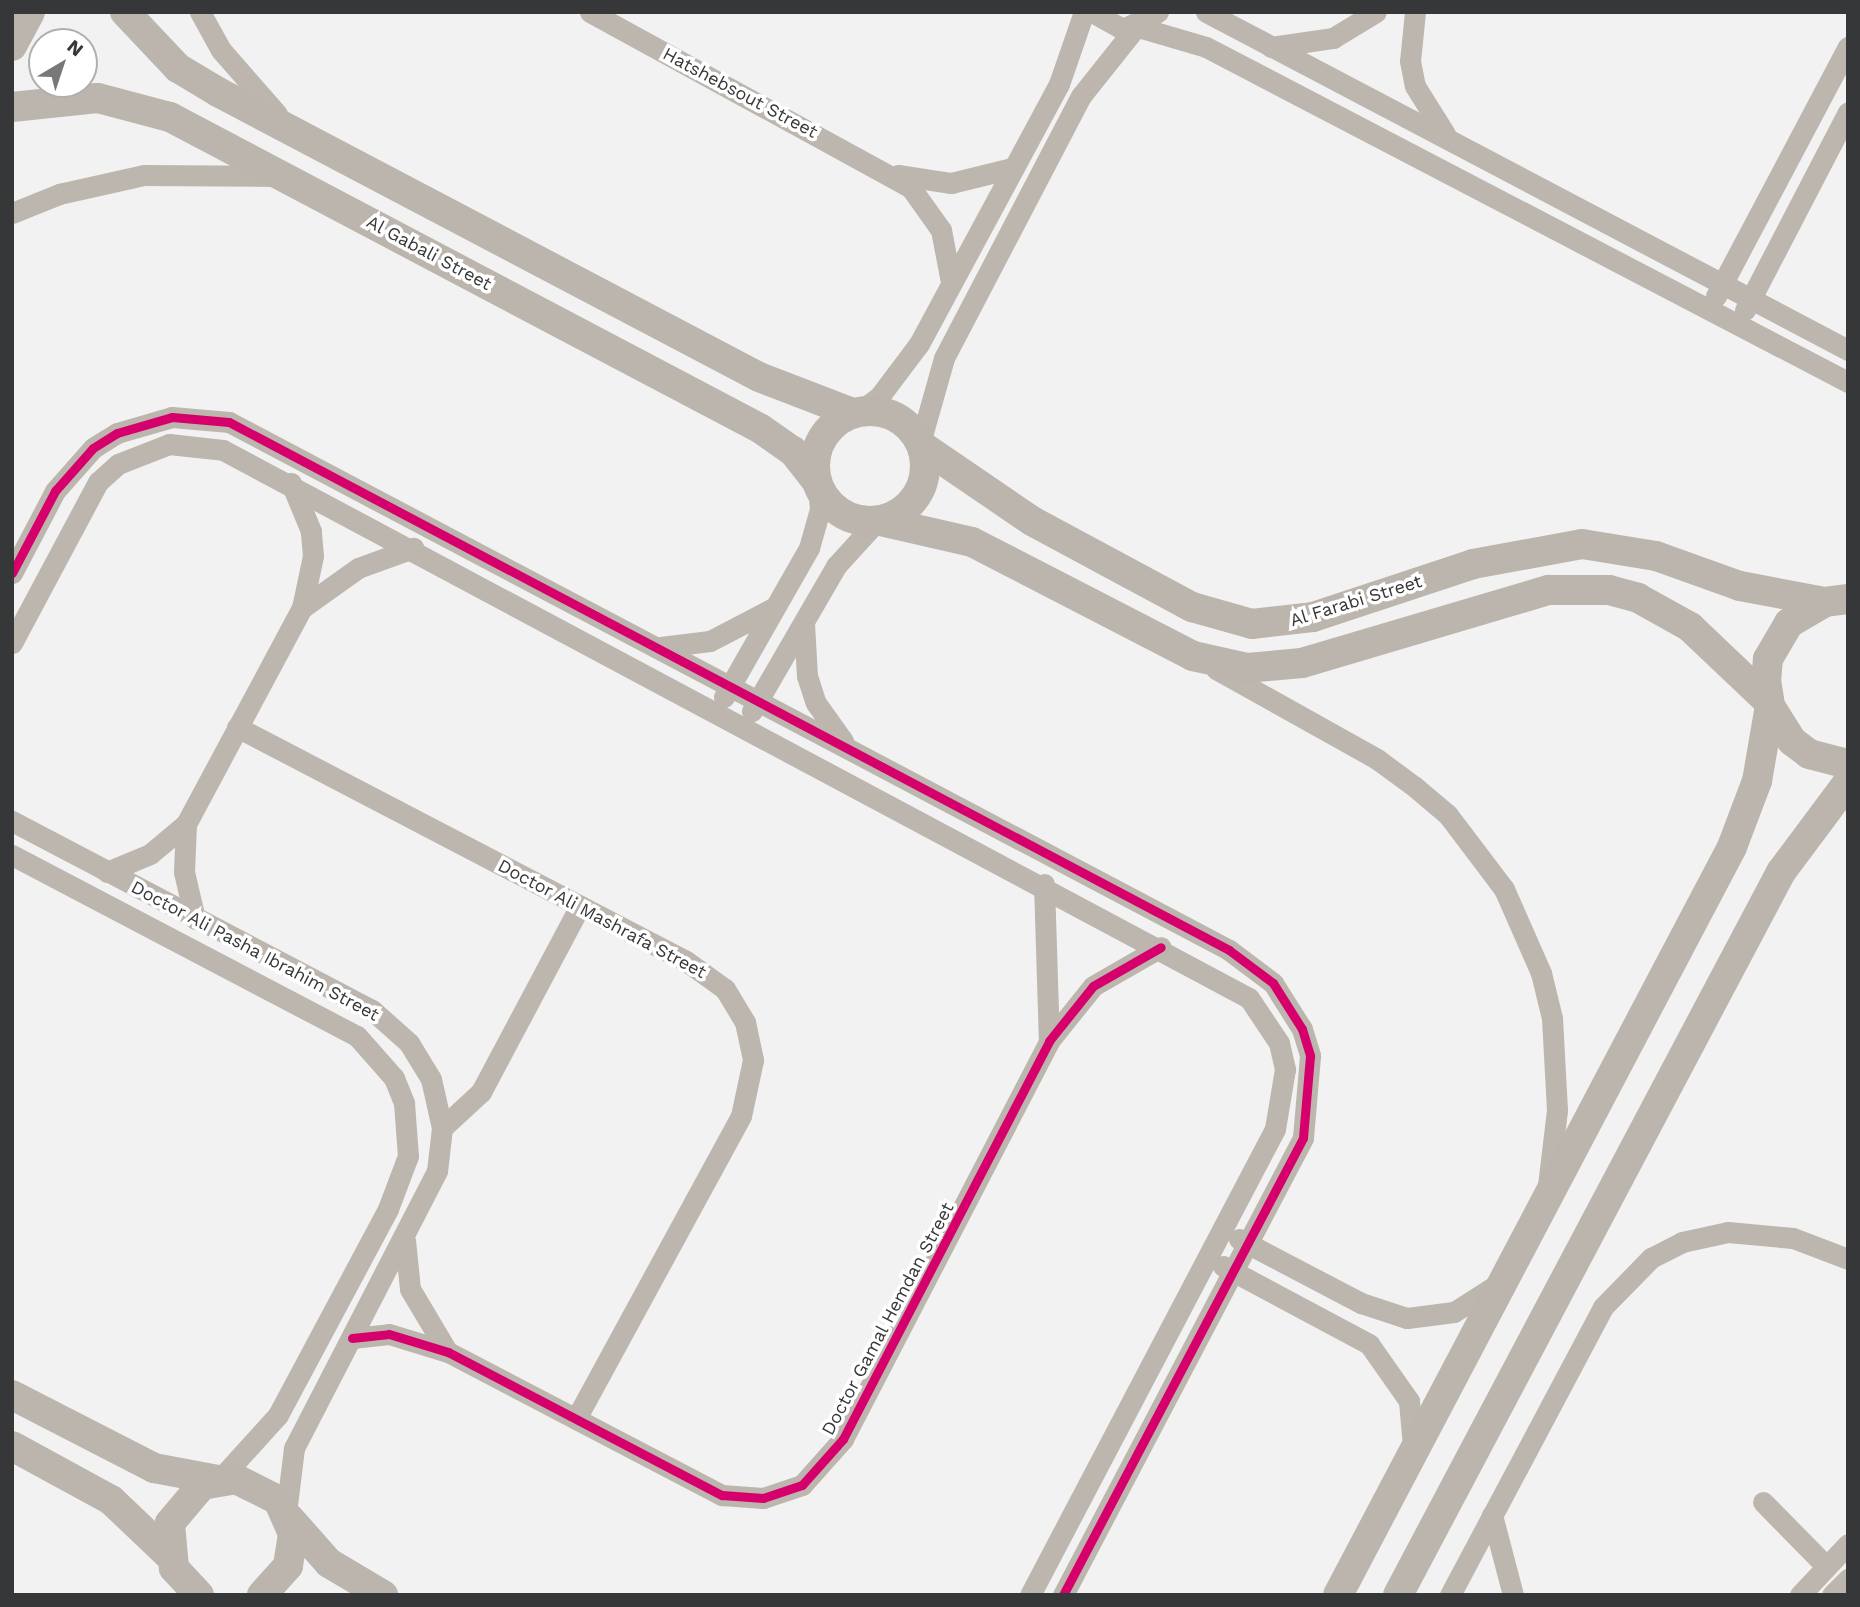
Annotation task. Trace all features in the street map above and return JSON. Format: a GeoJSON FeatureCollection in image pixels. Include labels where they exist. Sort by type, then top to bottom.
{"type":"FeatureCollection","features":[{"type":"Feature","properties":{"kind":"street"},"geometry":{"type":"LineString","coordinates":[[12,46],[30,12]]}},
{"type":"Feature","properties":{"kind":"street"},"geometry":{"type":"LineString","coordinates":[[125,12],[178,68],[302,136],[759,377],[856,413],[901,421],[921,444]]}},
{"type":"Feature","properties":{"kind":"street"},"geometry":{"type":"LineString","coordinates":[[200,12],[258,96],[302,136]]}},
{"type":"Feature","properties":{"kind":"street","name":"Hatshebsout Street"},"geometry":{"type":"LineString","coordinates":[[590,12],[890,173],[929,208],[942,230],[951,282]]}},
{"type":"Feature","properties":{"kind":"street"},"geometry":{"type":"LineString","coordinates":[[716,710],[778,604],[816,530],[821,440],[856,413],[907,363],[1069,65],[1084,12]]}},
{"type":"Feature","properties":{"kind":"street"},"geometry":{"type":"LineString","coordinates":[[1092,12],[1111,26],[1136,27],[1206,47],[1848,382]]}},
{"type":"Feature","properties":{"kind":"street"},"geometry":{"type":"LineString","coordinates":[[744,725],[836,566],[878,521],[918,493],[921,444],[928,398],[950,346],[1081,96],[1136,27],[1158,12]]}},
{"type":"Feature","properties":{"kind":"street"},"geometry":{"type":"LineString","coordinates":[[1206,12],[1848,350]]}},
{"type":"Feature","properties":{"kind":"street"},"geometry":{"type":"LineString","coordinates":[[1270,47],[1333,38],[1376,12]]}},
{"type":"Feature","properties":{"kind":"street"},"geometry":{"type":"LineString","coordinates":[[1415,12],[1410,48],[1415,86],[1451,142]]}},
{"type":"Feature","properties":{"kind":"street"},"geometry":{"type":"LineString","coordinates":[[1709,309],[1848,47]]}},
{"type":"Feature","properties":{"kind":"street","name":"Al Gabali Street"},"geometry":{"type":"LineString","coordinates":[[12,107],[56,98],[138,104],[285,176],[761,429],[793,452],[817,484]]}},
{"type":"Feature","properties":{"kind":"street"},"geometry":{"type":"LineString","coordinates":[[1738,324],[1848,112]]}},
{"type":"Feature","properties":{"kind":"street","name":"Hatshebsout Street"},"geometry":{"type":"LineString","coordinates":[[890,173],[951,183],[1012,168]]}},
{"type":"Feature","properties":{"kind":"street"},"geometry":{"type":"LineString","coordinates":[[12,213],[59,194],[144,175],[285,176]]}},
{"type":"Feature","properties":{"kind":"street"},"geometry":{"type":"LineString","coordinates":[[12,573],[66,475],[117,433],[172,417],[201,417],[261,436],[1229,950],[1273,983],[1290,1005],[1310,1056],[1312,1083],[1303,1138],[1250,1245],[1063,1595]]}},
{"type":"Feature","properties":{"kind":"street"},"geometry":{"type":"LineString","coordinates":[[248,461],[261,436]]}},
{"type":"Feature","properties":{"kind":"street"},"geometry":{"type":"LineString","coordinates":[[12,643],[83,505],[118,464],[169,444],[197,443],[248,461],[291,483],[1215,975],[1266,1018],[1285,1069],[1275,1129],[1030,1595]]}},
{"type":"Feature","properties":{"kind":"street","name":"Al Farabi Street"},"geometry":{"type":"LineString","coordinates":[[921,444],[1022,516],[1192,607],[1252,624],[1313,617],[1473,564],[1582,544],[1644,553],[1740,586],[1837,596]]}},
{"type":"Feature","properties":{"kind":"street"},"geometry":{"type":"LineString","coordinates":[[107,872],[150,854],[186,824],[302,608],[313,556],[311,531],[291,483]]}},
{"type":"Feature","properties":{"kind":"street"},"geometry":{"type":"LineString","coordinates":[[817,484],[835,509],[972,542],[1193,656],[1396,773],[1448,815],[1504,889],[1525,929],[1552,1018],[1557,1110],[1547,1198]]}},
{"type":"Feature","properties":{"kind":"street"},"geometry":{"type":"LineString","coordinates":[[302,608],[358,568],[413,548]]}},
{"type":"Feature","properties":{"kind":"street"},"geometry":{"type":"LineString","coordinates":[[1193,656],[1247,668],[1289,665],[1530,595],[1579,588],[1638,598],[1665,610],[1718,649],[1769,704],[1792,741],[1809,754],[1848,764]]}},
{"type":"Feature","properties":{"kind":"street"},"geometry":{"type":"LineString","coordinates":[[1338,1595],[1747,814],[1769,704],[1768,659],[1777,640],[1797,616],[1837,596]]}},
{"type":"Feature","properties":{"kind":"street"},"geometry":{"type":"LineString","coordinates":[[659,647],[710,641],[778,604]]}},
{"type":"Feature","properties":{"kind":"street"},"geometry":{"type":"LineString","coordinates":[[804,619],[807,676],[816,703],[849,748]]}},
{"type":"Feature","properties":{"kind":"street","name":"Doctor Ali Mashrafa Street"},"geometry":{"type":"LineString","coordinates":[[237,727],[710,976],[746,1022],[753,1060],[737,1124],[576,1419]]}},
{"type":"Feature","properties":{"kind":"street"},"geometry":{"type":"LineString","coordinates":[[1398,1595],[1786,863],[1848,782]]}},
{"type":"Feature","properties":{"kind":"street","name":"Doctor Ali Pasha Ibrahim Street"},"geometry":{"type":"LineString","coordinates":[[12,821],[372,1010],[423,1064],[442,1128],[437,1171],[405,1239],[294,1448],[288,1516]]}},
{"type":"Feature","properties":{"kind":"street"},"geometry":{"type":"LineString","coordinates":[[186,824],[184,872],[195,919]]}},
{"type":"Feature","properties":{"kind":"street","name":"Doctor Ali Pasha Ibrahim Street"},"geometry":{"type":"LineString","coordinates":[[12,855],[357,1036],[394,1078],[409,1129],[401,1182],[278,1415],[219,1479]]}},
{"type":"Feature","properties":{"kind":"street","name":"Doctor Gamal Hemdan Street"},"geometry":{"type":"LineString","coordinates":[[1044,884],[1049,1041]]}},
{"type":"Feature","properties":{"kind":"street"},"geometry":{"type":"LineString","coordinates":[[442,1128],[481,1092],[580,906]]}},
{"type":"Feature","properties":{"kind":"street","name":"Doctor Gamal Hemdan Street"},"geometry":{"type":"LineString","coordinates":[[352,1338],[389,1334],[448,1352],[722,1495],[783,1494],[819,1473],[843,1439],[1049,1041],[1093,986],[1161,947]]}},
{"type":"Feature","properties":{"kind":"street"},"geometry":{"type":"LineString","coordinates":[[1215,975],[1229,950]]}},
{"type":"Feature","properties":{"kind":"street"},"geometry":{"type":"LineString","coordinates":[[394,1078],[423,1064]]}},
{"type":"Feature","properties":{"kind":"street"},"geometry":{"type":"LineString","coordinates":[[1223,1231],[1361,1303],[1407,1318],[1454,1312],[1503,1281]]}},
{"type":"Feature","properties":{"kind":"street"},"geometry":{"type":"LineString","coordinates":[[1450,1595],[1602,1307],[1651,1258],[1682,1242],[1728,1232],[1793,1238],[1848,1259]]}},
{"type":"Feature","properties":{"kind":"street"},"geometry":{"type":"LineString","coordinates":[[405,1239],[410,1289],[448,1352]]}},
{"type":"Feature","properties":{"kind":"street"},"geometry":{"type":"LineString","coordinates":[[1208,1259],[1349,1331],[1386,1360],[1409,1401],[1413,1455]]}},
{"type":"Feature","properties":{"kind":"street"},"geometry":{"type":"LineString","coordinates":[[12,1395],[154,1468],[259,1486],[329,1563],[383,1595]]}},
{"type":"Feature","properties":{"kind":"street"},"geometry":{"type":"LineString","coordinates":[[12,1447],[111,1500],[170,1573],[199,1595]]}},
{"type":"Feature","properties":{"kind":"street"},"geometry":{"type":"LineString","coordinates":[[170,1573],[177,1508],[219,1479]]}},
{"type":"Feature","properties":{"kind":"street"},"geometry":{"type":"LineString","coordinates":[[1763,1502],[1826,1566]]}},
{"type":"Feature","properties":{"kind":"street"},"geometry":{"type":"LineString","coordinates":[[1492,1515],[1513,1595]]}},
{"type":"Feature","properties":{"kind":"street"},"geometry":{"type":"LineString","coordinates":[[262,1595],[288,1566],[288,1516]]}},
{"type":"Feature","properties":{"kind":"street"},"geometry":{"type":"LineString","coordinates":[[1800,1595],[1848,1544]]}},
{"type":"Feature","properties":{"kind":"street"},"geometry":{"type":"LineString","coordinates":[[1832,1595],[1848,1579]]}},
{"type":"Feature","properties":{"kind":"cycle path"},"geometry":{"type":"LineString","coordinates":[[12,573],[55,491],[93,448],[117,433],[172,417],[229,422],[1229,950],[1273,983],[1302,1029],[1310,1056],[1303,1138],[1063,1595]]}},
{"type":"Feature","properties":{"kind":"cycle path"},"geometry":{"type":"LineString","coordinates":[[352,1338],[389,1334],[448,1352],[722,1495],[763,1498],[802,1485],[843,1439],[1049,1041],[1093,986],[1161,947]]}}]}
